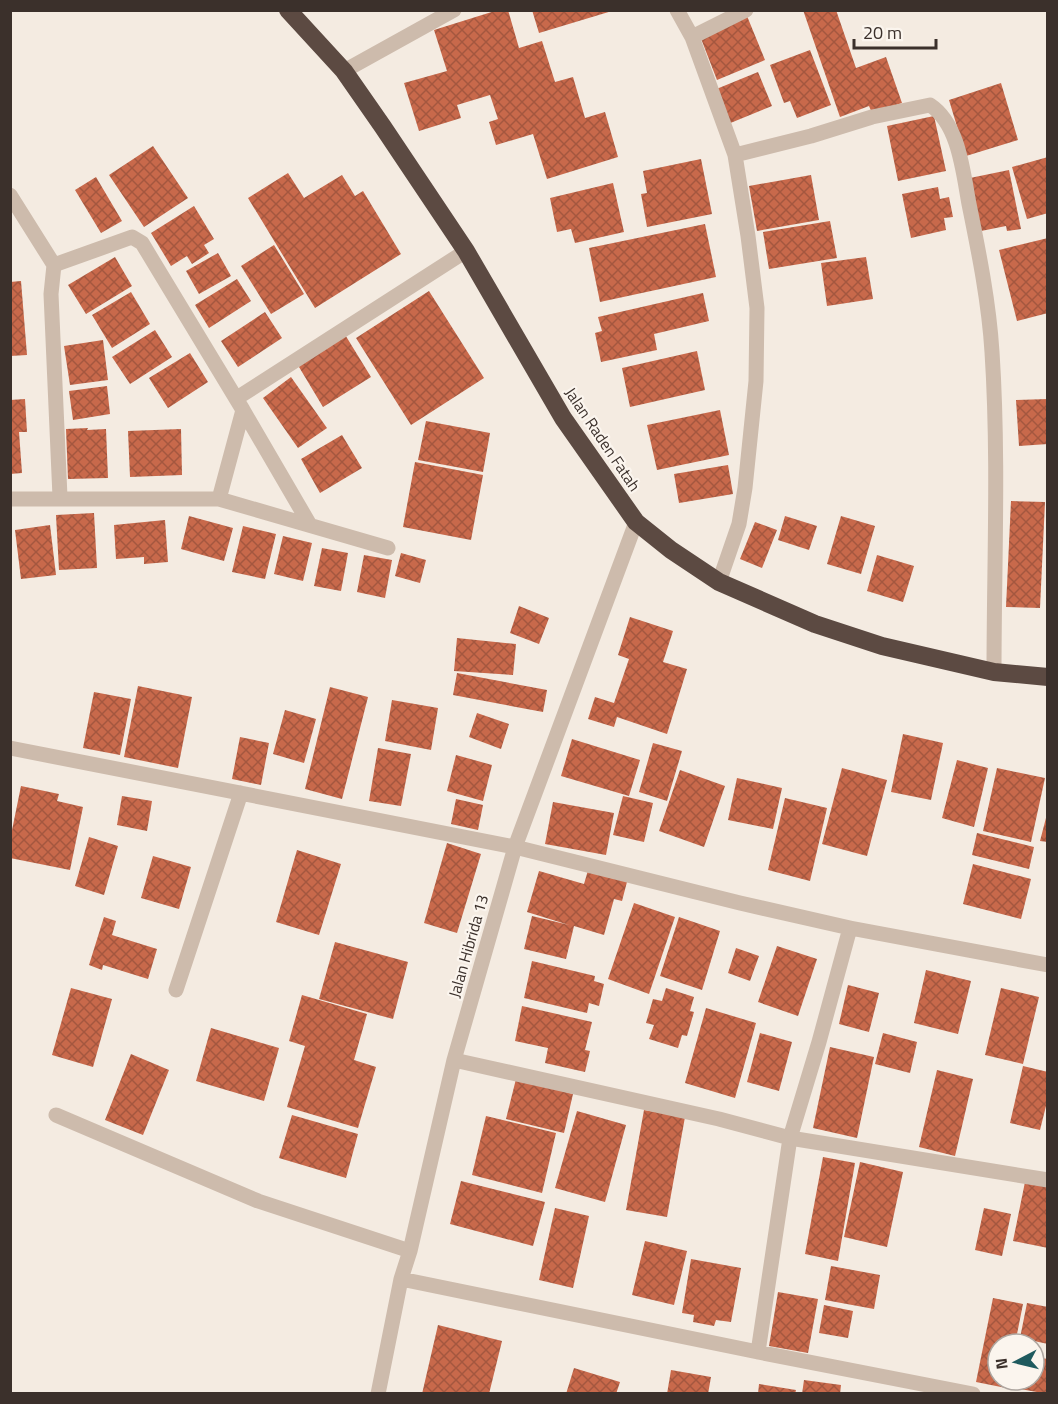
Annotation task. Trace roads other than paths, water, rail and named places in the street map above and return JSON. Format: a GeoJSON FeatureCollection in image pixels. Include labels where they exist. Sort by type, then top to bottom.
{"type":"FeatureCollection","features":[{"type":"Feature","properties":{"kind":"highway","name":"Jalan Raden Fatah"},"geometry":{"type":"LineString","coordinates":[[288,10],[344,71],[466,251],[563,418],[636,522],[671,550],[719,582],[815,624],[882,646],[994,672],[1047,677]]}},
{"type":"Feature","properties":{"kind":"street"},"geometry":{"type":"LineString","coordinates":[[344,71],[454,10]]}},
{"type":"Feature","properties":{"kind":"street"},"geometry":{"type":"LineString","coordinates":[[677,10],[692,37],[735,155],[757,308],[756,381],[744,497],[739,524],[719,582]]}},
{"type":"Feature","properties":{"kind":"street"},"geometry":{"type":"LineString","coordinates":[[692,37],[746,10]]}},
{"type":"Feature","properties":{"kind":"street"},"geometry":{"type":"LineString","coordinates":[[735,155],[811,136],[873,117],[930,105],[940,112],[952,134],[961,160],[978,245],[992,350],[996,444],[994,672]]}},
{"type":"Feature","properties":{"kind":"street"},"geometry":{"type":"LineString","coordinates":[[10,195],[54,265],[51,294],[60,497]]}},
{"type":"Feature","properties":{"kind":"street"},"geometry":{"type":"LineString","coordinates":[[54,265],[132,237],[142,243],[310,525]]}},
{"type":"Feature","properties":{"kind":"street"},"geometry":{"type":"LineString","coordinates":[[219,499],[240,404],[466,251]]}},
{"type":"Feature","properties":{"kind":"street"},"geometry":{"type":"LineString","coordinates":[[10,499],[60,497],[219,499],[388,548]]}},
{"type":"Feature","properties":{"kind":"street","name":"Jalan Hibrida 13"},"geometry":{"type":"LineString","coordinates":[[378,1394],[401,1278],[410,1251],[454,1060],[515,847],[636,522]]}},
{"type":"Feature","properties":{"kind":"street"},"geometry":{"type":"LineString","coordinates":[[10,748],[515,847],[850,928],[1047,965]]}},
{"type":"Feature","properties":{"kind":"street"},"geometry":{"type":"LineString","coordinates":[[176,990],[242,793]]}},
{"type":"Feature","properties":{"kind":"street"},"geometry":{"type":"LineString","coordinates":[[758,1352],[790,1137],[850,928]]}},
{"type":"Feature","properties":{"kind":"street"},"geometry":{"type":"LineString","coordinates":[[454,1060],[790,1137],[1047,1180]]}},
{"type":"Feature","properties":{"kind":"street"},"geometry":{"type":"LineString","coordinates":[[56,1115],[258,1201],[410,1251]]}},
{"type":"Feature","properties":{"kind":"street"},"geometry":{"type":"LineString","coordinates":[[401,1278],[973,1394]]}}]}
